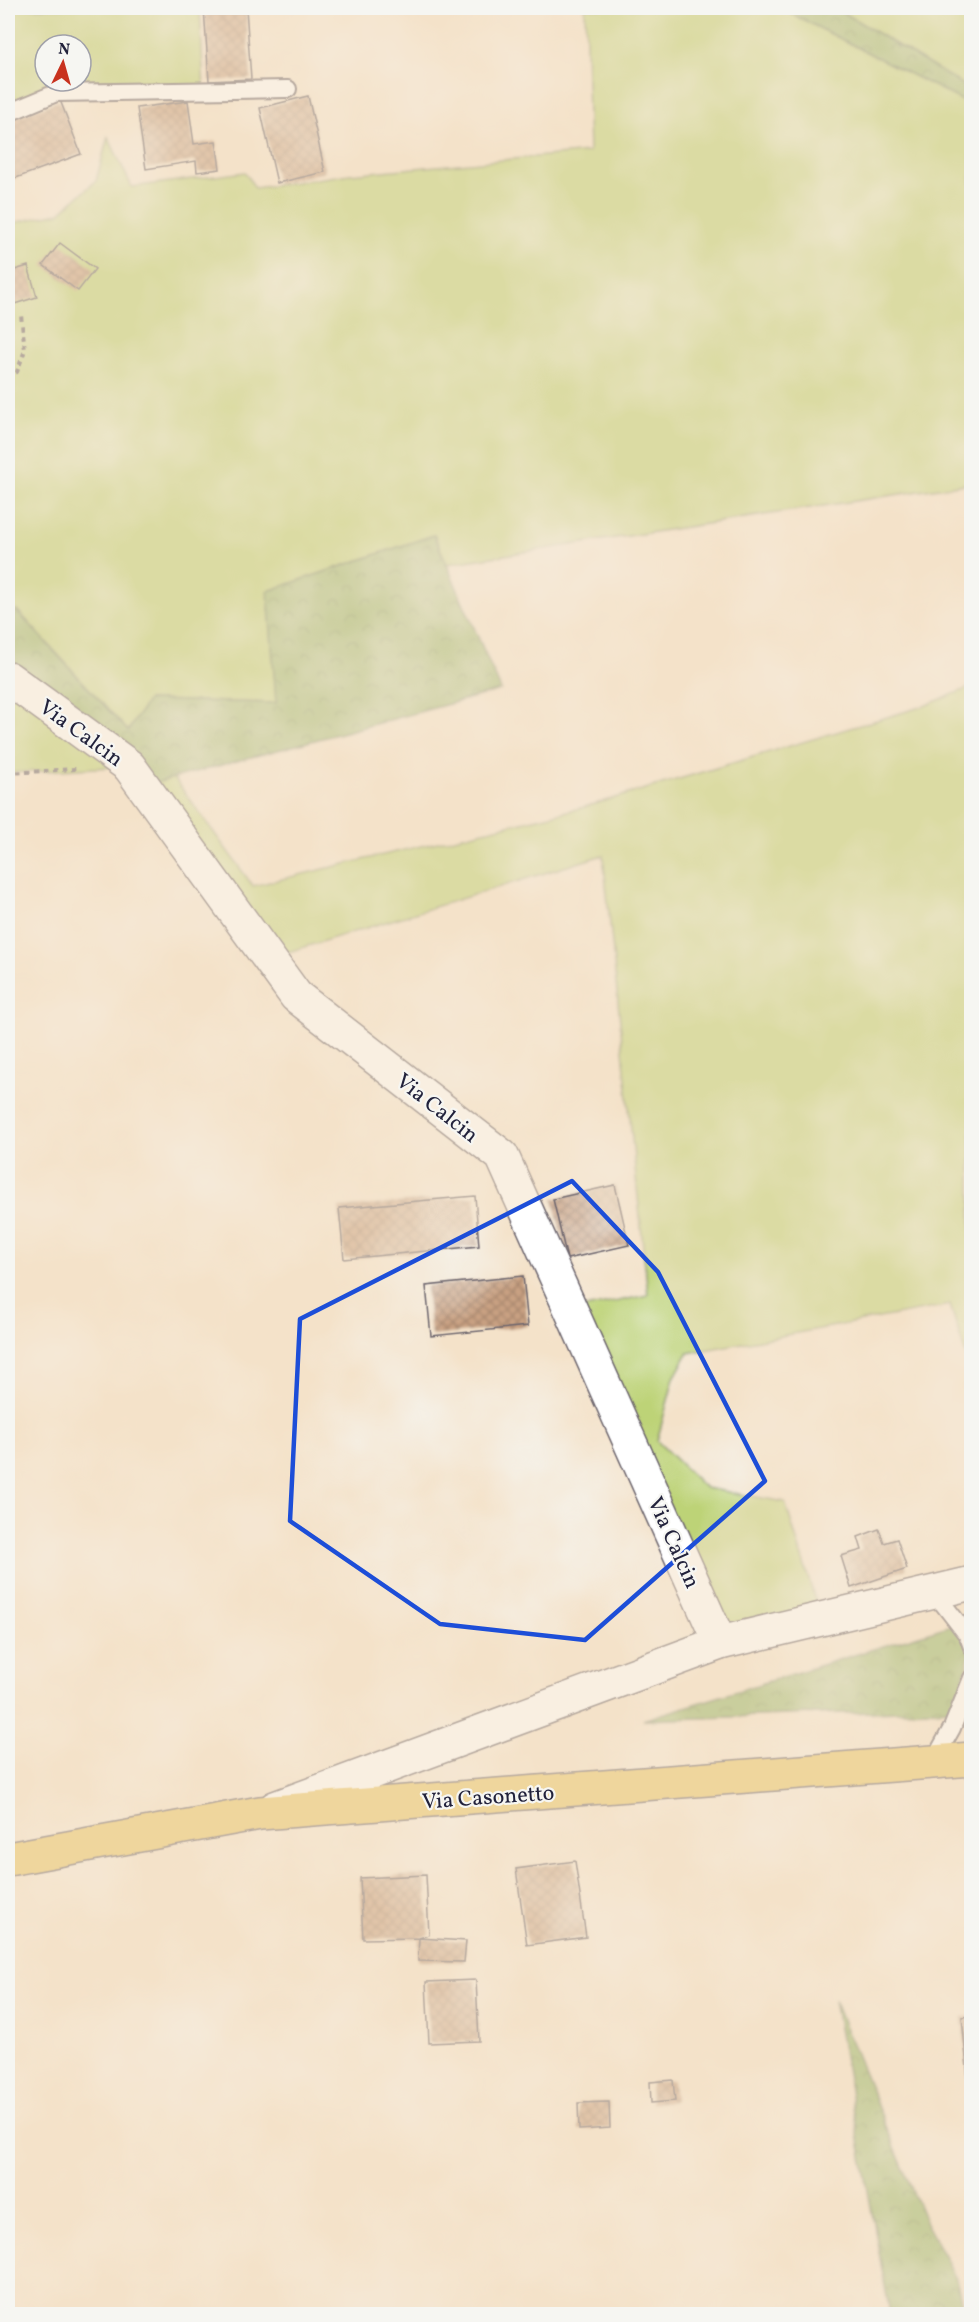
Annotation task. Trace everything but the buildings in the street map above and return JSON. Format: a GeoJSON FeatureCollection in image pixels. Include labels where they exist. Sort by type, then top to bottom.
{"type":"FeatureCollection","features":[{"type":"Feature","properties":{"kind":"main road","name":"Via Casonetto"},"geometry":{"type":"LineString","coordinates":[[8,1859],[260,1813],[972,1759]]}},
{"type":"Feature","properties":{"kind":"street","name":"Via Calcin"},"geometry":{"type":"LineString","coordinates":[[8,678],[129,766],[296,996],[502,1156],[720,1643]]}},
{"type":"Feature","properties":{"kind":"street"},"geometry":{"type":"LineString","coordinates":[[260,1813],[720,1643],[972,1583]]}},
{"type":"Feature","properties":{"kind":"lane"},"geometry":{"type":"LineString","coordinates":[[8,113],[56,93],[288,89]]}},
{"type":"Feature","properties":{"kind":"lane"},"geometry":{"type":"LineString","coordinates":[[934,1592],[968,1636],[972,1647]]}},
{"type":"Feature","properties":{"kind":"lane"},"geometry":{"type":"LineString","coordinates":[[933,1762],[952,1728],[972,1678]]}},
{"type":"Feature","properties":{"kind":"path"},"geometry":{"type":"LineString","coordinates":[[8,377],[17,372],[25,351],[21,315]]}},
{"type":"Feature","properties":{"kind":"path"},"geometry":{"type":"LineString","coordinates":[[8,773],[129,766]]}},
{"type":"Feature","properties":{"kind":"highlighted area"},"geometry":{"type":"Polygon","coordinates":[[[572,1181],[658,1272],[765,1481],[585,1640],[440,1624],[290,1521],[300,1319],[572,1181]]]}},
{"type":"Feature","properties":{"kind":"green space"},"geometry":{"type":"Polygon","coordinates":[[[8,8],[200,8],[204,91],[93,92],[93,33],[33,33],[33,93],[56,93],[8,113],[8,8]]]}},
{"type":"Feature","properties":{"kind":"green space"},"geometry":{"type":"Polygon","coordinates":[[[585,8],[780,8],[971,105],[971,483],[447,564],[434,535],[268,591],[277,703],[148,700],[128,731],[17,610],[8,622],[8,224],[59,213],[96,181],[108,137],[132,187],[245,172],[255,188],[350,174],[589,152],[585,8]]]}},
{"type":"Feature","properties":{"kind":"green space"},"geometry":{"type":"Polygon","coordinates":[[[780,8],[836,8],[971,90],[971,105],[780,8]]]}},
{"type":"Feature","properties":{"kind":"green space"},"geometry":{"type":"Polygon","coordinates":[[[836,8],[971,8],[971,90],[836,8]]]}},
{"type":"Feature","properties":{"kind":"green space"},"geometry":{"type":"Polygon","coordinates":[[[434,535],[501,690],[144,786],[20,688],[8,643],[8,622],[16,610],[128,731],[148,700],[276,703],[268,591],[434,535]]]}},
{"type":"Feature","properties":{"kind":"green space"},"geometry":{"type":"Polygon","coordinates":[[[8,643],[20,688],[129,766],[8,773],[8,643]]]}},
{"type":"Feature","properties":{"kind":"green space"},"geometry":{"type":"Polygon","coordinates":[[[971,687],[971,1371],[950,1305],[688,1353],[674,1378],[657,1441],[705,1488],[785,1502],[821,1619],[720,1643],[571,1311],[648,1295],[603,855],[269,958],[144,786],[174,778],[253,886],[585,807],[924,706],[971,687]]]}},
{"type":"Feature","properties":{"kind":"green space"},"geometry":{"type":"Polygon","coordinates":[[[971,1619],[971,1648],[956,1709],[643,1720],[971,1619]]]}},
{"type":"Feature","properties":{"kind":"green space"},"geometry":{"type":"Polygon","coordinates":[[[834,2000],[925,2221],[956,2278],[964,2314],[890,2314],[834,2000]]]}}]}
